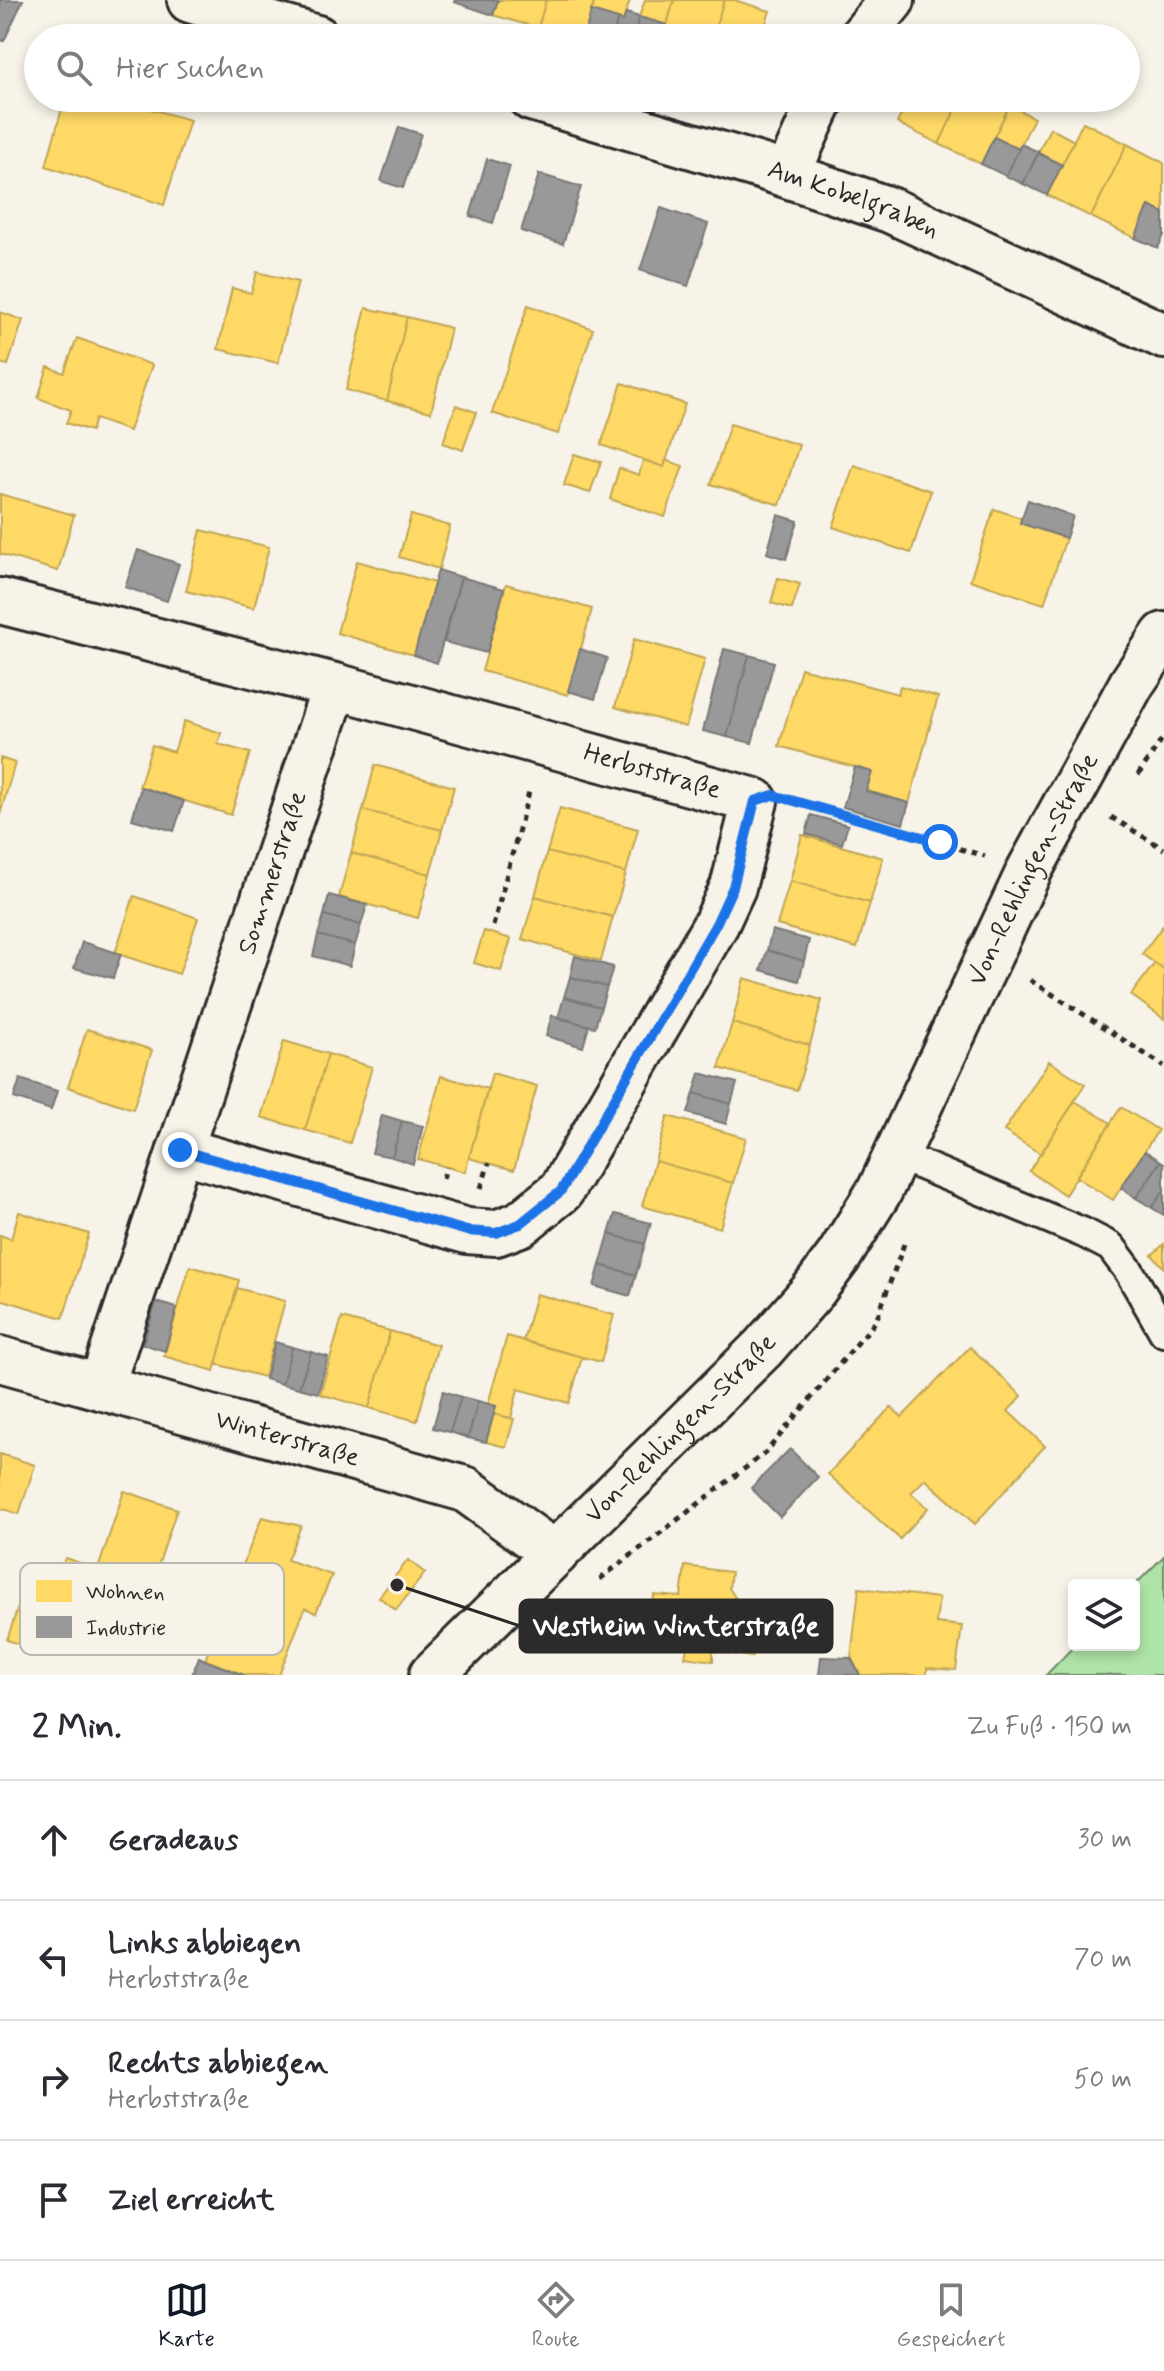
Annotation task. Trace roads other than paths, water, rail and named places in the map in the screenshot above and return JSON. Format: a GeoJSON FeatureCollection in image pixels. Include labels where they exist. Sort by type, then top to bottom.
{"type":"FeatureCollection","features":[{"type":"Feature","properties":{"kind":"street"},"geometry":{"type":"LineString","coordinates":[[190,0],[270,24]]}},
{"type":"Feature","properties":{"kind":"street"},"geometry":{"type":"LineString","coordinates":[[872,24],[892,0]]}},
{"type":"Feature","properties":{"kind":"street","name":"Am Kobelgraben"},"geometry":{"type":"LineString","coordinates":[[578,112],[787,175],[890,210],[1164,336]]}},
{"type":"Feature","properties":{"kind":"street"},"geometry":{"type":"LineString","coordinates":[[787,175],[816,112]]}},
{"type":"Feature","properties":{"kind":"street"},"geometry":{"type":"LineString","coordinates":[[0,601],[335,686]]}},
{"type":"Feature","properties":{"kind":"street","name":"Von-Rehlingen-Straße"},"geometry":{"type":"LineString","coordinates":[[432,1675],[752,1359],[813,1291],[850,1240],[897,1155],[1037,857],[1132,683],[1164,635]]}},
{"type":"Feature","properties":{"kind":"street","name":"Herbststraße"},"geometry":{"type":"LineString","coordinates":[[180,1150],[467,1231],[496,1233],[520,1224],[561,1191],[716,924],[733,887],[755,801],[335,686]]}},
{"type":"Feature","properties":{"kind":"street","name":"Sommerstraße"},"geometry":{"type":"LineString","coordinates":[[101,1387],[335,686]]}},
{"type":"Feature","properties":{"kind":"street","name":"Winterstraße"},"geometry":{"type":"LineString","coordinates":[[0,1359],[465,1489],[555,1554]]}},
{"type":"Feature","properties":{"kind":"lane"},"geometry":{"type":"LineString","coordinates":[[897,1155],[1111,1247],[1129,1271],[1164,1332]]}},
{"type":"Feature","properties":{"kind":"place","name":"Westheim Winterstraße"},"geometry":{"type":"Point","coordinates":[397,1585]}}]}
